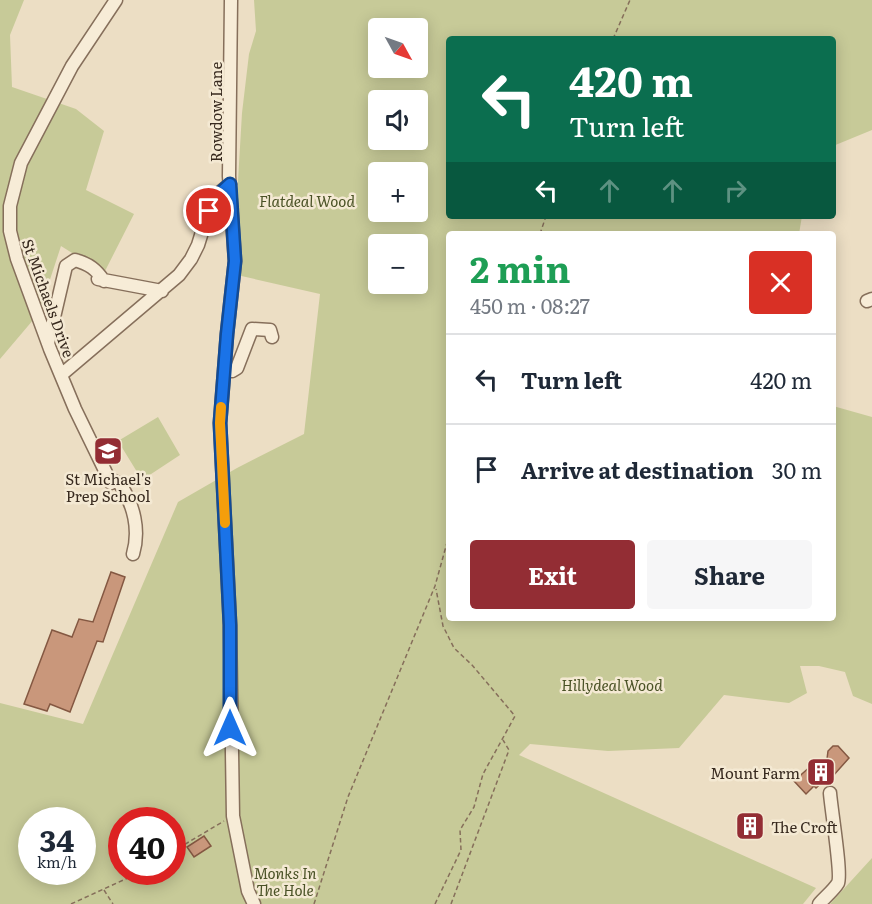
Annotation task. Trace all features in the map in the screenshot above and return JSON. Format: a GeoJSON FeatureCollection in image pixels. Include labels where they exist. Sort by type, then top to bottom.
{"type":"FeatureCollection","features":[{"type":"Feature","properties":{"kind":"street","name":"St Michaels Drive"},"geometry":{"type":"LineString","coordinates":[[116,0],[72,66],[21,163],[10,206],[10,231],[12,243],[48,343],[75,409],[110,481],[120,484],[132,512],[137,533],[133,554]]}},
{"type":"Feature","properties":{"kind":"street","name":"Rowdow Lane"},"geometry":{"type":"LineString","coordinates":[[231,0],[230,184],[235,261],[220,423],[230,625],[233,816],[248,891],[254,904]]}},
{"type":"Feature","properties":{"kind":"street"},"geometry":{"type":"LineString","coordinates":[[61,375],[179,275],[198,245],[211,203],[230,184]]}},
{"type":"Feature","properties":{"kind":"street"},"geometry":{"type":"LineString","coordinates":[[48,343],[64,300],[66,266],[70,262],[75,260],[85,263],[98,271],[101,280],[162,291]]}},
{"type":"Feature","properties":{"kind":"street"},"geometry":{"type":"LineString","coordinates":[[224,371],[237,368],[252,329],[270,330],[272,337]]}},
{"type":"Feature","properties":{"kind":"street"},"geometry":{"type":"LineString","coordinates":[[819,904],[838,883],[840,871],[830,793]]}},
{"type":"Feature","properties":{"kind":"path"},"geometry":{"type":"LineString","coordinates":[[614,36],[630,0]]}},
{"type":"Feature","properties":{"kind":"path"},"geometry":{"type":"LineString","coordinates":[[314,904],[348,797],[435,586],[446,546]]}},
{"type":"Feature","properties":{"kind":"path"},"geometry":{"type":"LineString","coordinates":[[435,586],[443,626],[454,648],[472,665],[515,716],[483,774],[474,807],[460,830],[461,850],[435,904]]}},
{"type":"Feature","properties":{"kind":"path"},"geometry":{"type":"LineString","coordinates":[[451,904],[509,750],[502,740]]}},
{"type":"Feature","properties":{"kind":"path"},"geometry":{"type":"LineString","coordinates":[[186,844],[233,816]]}},
{"type":"Feature","properties":{"kind":"path"},"geometry":{"type":"LineString","coordinates":[[71,904],[114,885]]}},
{"type":"Feature","properties":{"kind":"path"},"geometry":{"type":"LineString","coordinates":[[103,890],[113,904]]}},
{"type":"Feature","properties":{"kind":"green space"},"geometry":{"type":"Polygon","coordinates":[[[0,0],[24,0],[10,35],[12,87],[76,109],[104,131],[86,190],[134,214],[104,273],[61,246],[39,313],[0,359],[0,0]]]}},
{"type":"Feature","properties":{"kind":"green space"},"geometry":{"type":"Polygon","coordinates":[[[254,0],[872,0],[872,130],[836,145],[836,36],[446,36],[446,219],[802,219],[800,231],[446,231],[446,621],[836,621],[836,407],[872,417],[872,704],[853,696],[845,672],[819,666],[800,666],[807,693],[789,703],[724,695],[679,748],[608,751],[530,744],[519,755],[816,888],[803,904],[0,904],[0,703],[83,724],[178,502],[237,468],[304,434],[320,294],[237,275],[237,198],[242,113],[249,54],[256,31],[254,0]]]}},
{"type":"Feature","properties":{"kind":"green space"},"geometry":{"type":"Polygon","coordinates":[[[158,417],[180,455],[142,480],[118,441],[158,417]]]}},
{"type":"Feature","properties":{"kind":"green space"},"geometry":{"type":"Polygon","coordinates":[[[872,858],[872,904],[830,904],[872,858]]]}},
{"type":"Feature","properties":{"kind":"building"},"geometry":{"type":"Polygon","coordinates":[[[111,572],[125,577],[103,642],[97,641],[70,712],[50,704],[47,711],[24,704],[52,630],[72,637],[79,619],[93,622],[111,572]]]}},
{"type":"Feature","properties":{"kind":"building","name":"Mount Farm"},"geometry":{"type":"Polygon","coordinates":[[[833,746],[838,746],[849,758],[833,776],[816,788],[814,786],[806,794],[794,781],[812,765],[816,769],[827,759],[828,751],[833,746]]]}},
{"type":"Feature","properties":{"kind":"building","name":"The Croft"},"geometry":{"type":"Polygon","coordinates":[[[747,817],[758,824],[755,837],[741,829],[747,817]]]}},
{"type":"Feature","properties":{"kind":"building"},"geometry":{"type":"Polygon","coordinates":[[[204,836],[211,846],[194,857],[187,847],[204,836]]]}},
{"type":"Feature","properties":{"kind":"slow traffic"},"geometry":{"type":"LineString","coordinates":[[221,407],[225,523]]}},
{"type":"Feature","properties":{"kind":"place","name":"St Michael's Prep School"},"geometry":{"type":"Point","coordinates":[108,451]}},
{"type":"Feature","properties":{"kind":"place","name":"Mount Farm"},"geometry":{"type":"Point","coordinates":[821,772]}},
{"type":"Feature","properties":{"kind":"place","name":"The Croft"},"geometry":{"type":"Point","coordinates":[750,826]}},
{"type":"Feature","properties":{"kind":"route"},"geometry":{"type":"LineString","coordinates":[[209,211],[211,203],[230,184],[235,261],[220,423],[230,625],[230,728]]}},
{"type":"Feature","properties":{"kind":"park label","name":"Flatdeal Wood"},"geometry":{"type":"Point","coordinates":[307,200]}},
{"type":"Feature","properties":{"kind":"park label","name":"Hillydeal Wood"},"geometry":{"type":"Point","coordinates":[612,684]}},
{"type":"Feature","properties":{"kind":"park label","name":"Monks In The Hole"},"geometry":{"type":"Point","coordinates":[285,880]}}]}
